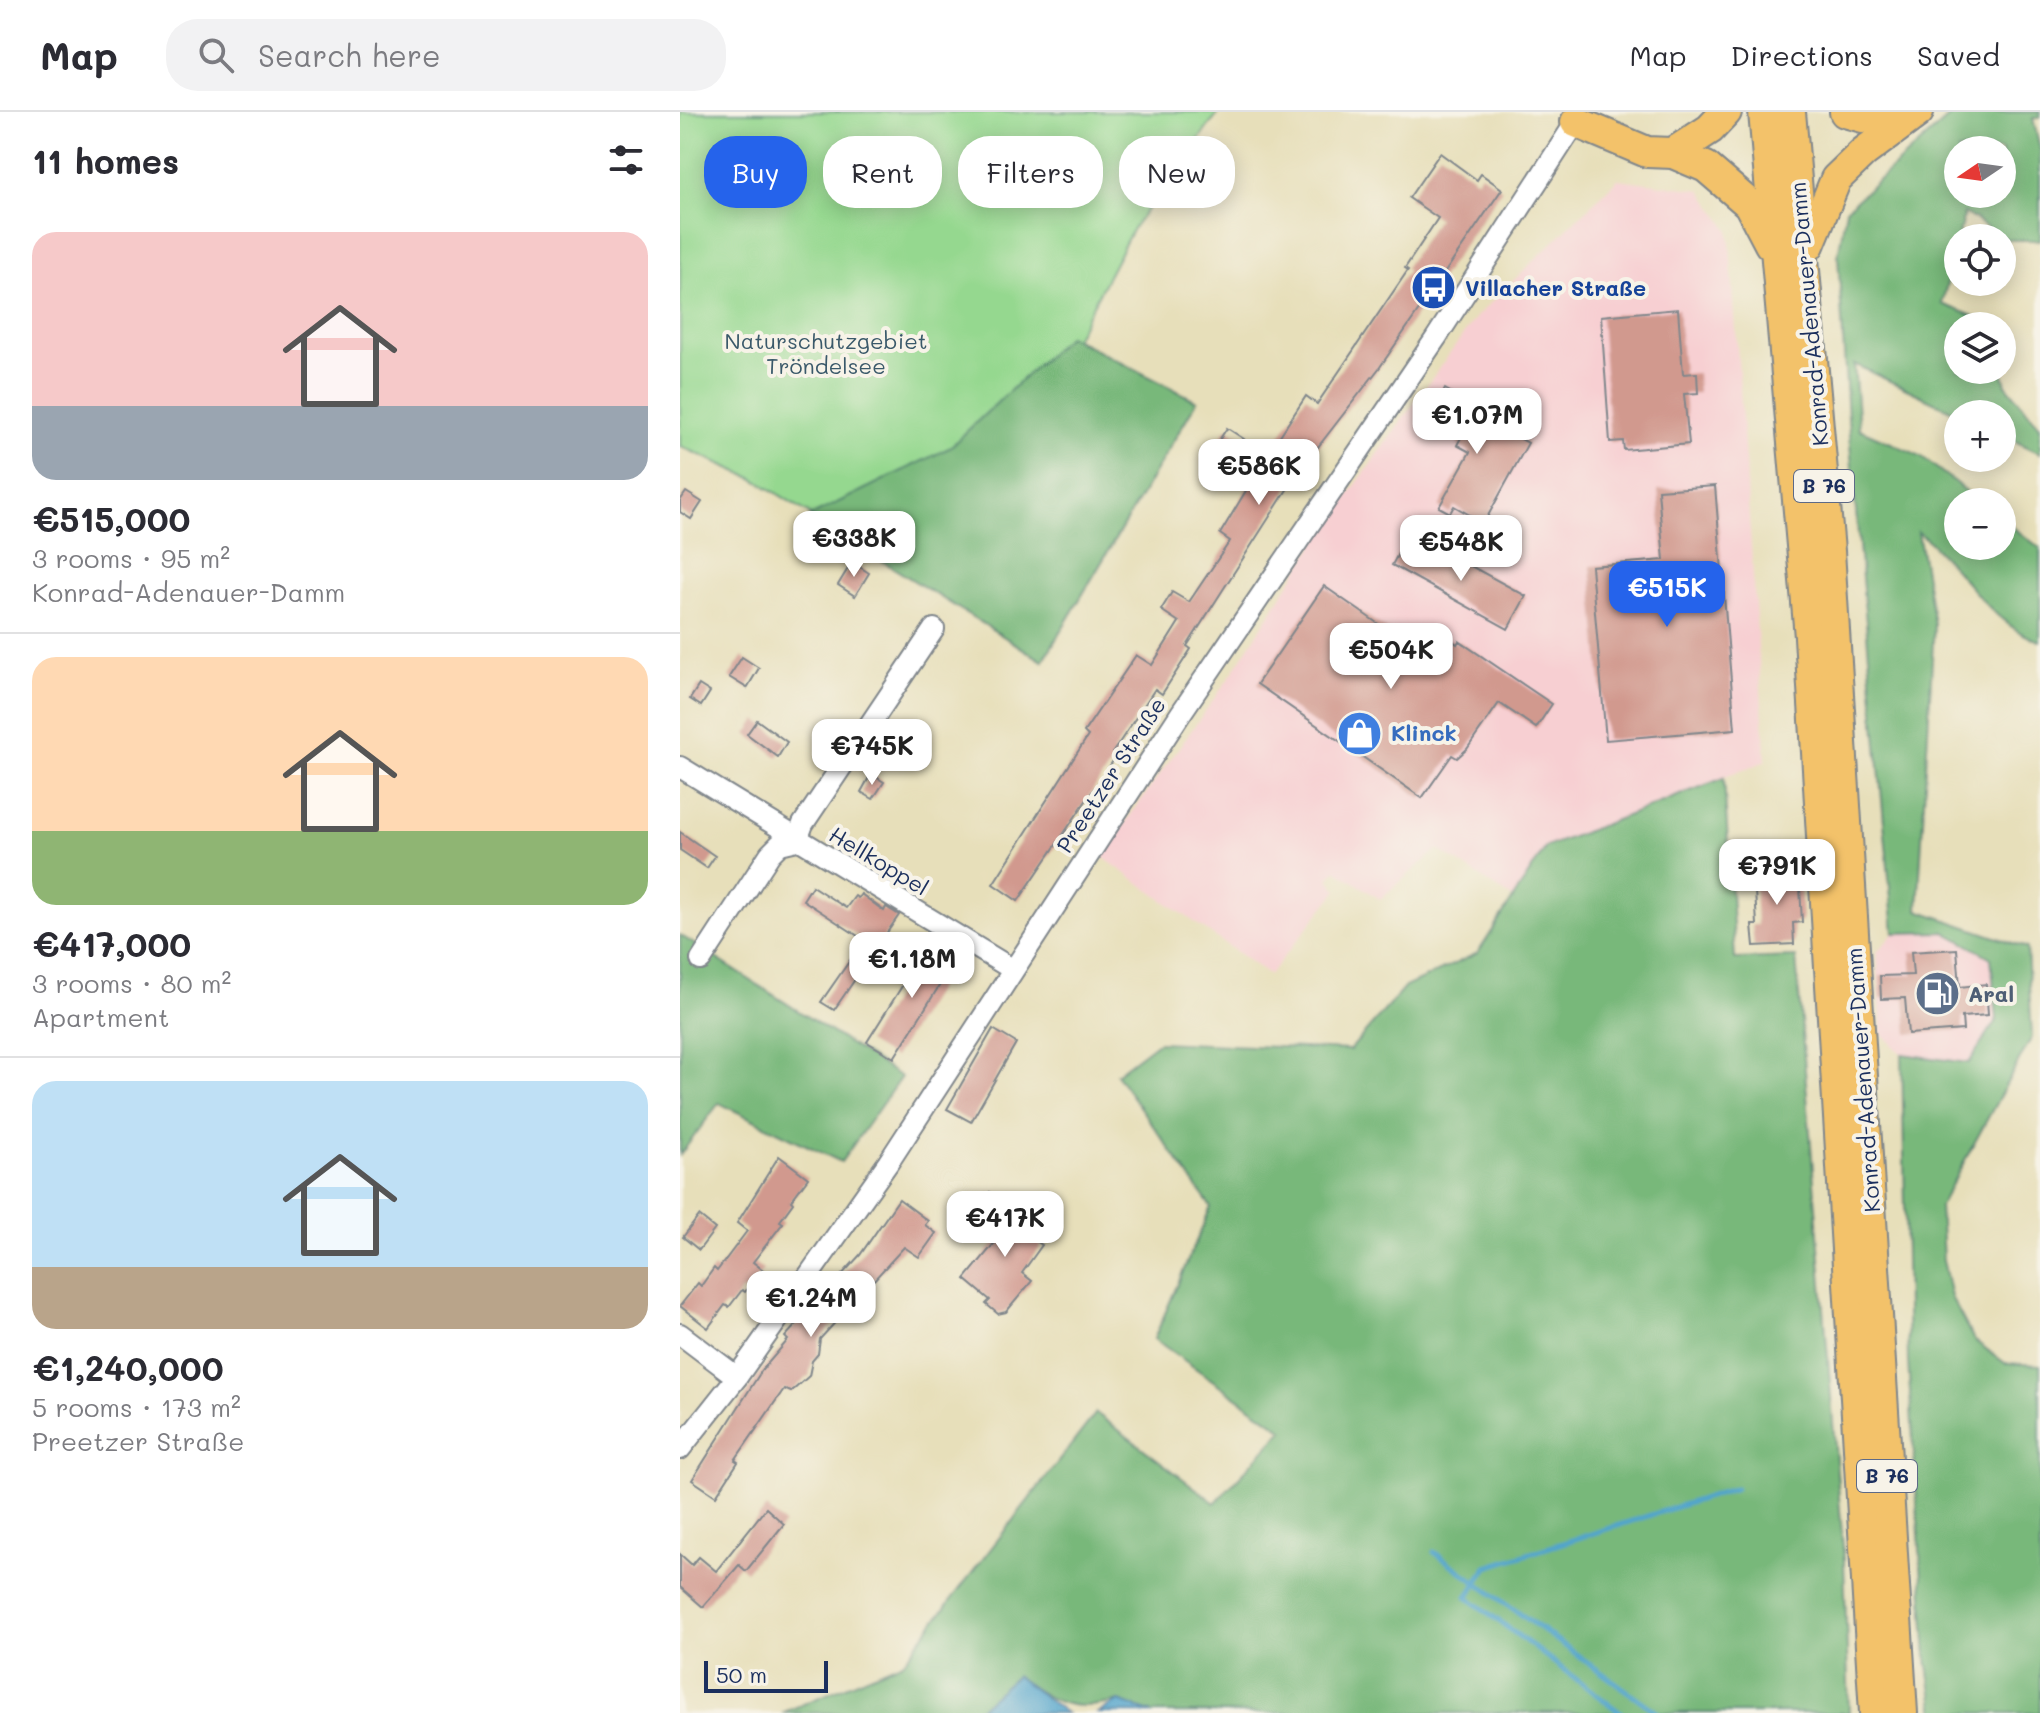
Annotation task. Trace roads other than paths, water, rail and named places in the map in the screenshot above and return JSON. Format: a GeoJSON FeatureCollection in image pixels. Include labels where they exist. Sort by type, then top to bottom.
{"type":"FeatureCollection","features":[{"type":"Feature","properties":{"kind":"highway"},"geometry":{"type":"LineString","coordinates":[[1673,153],[1710,129],[1726,112]]}},
{"type":"Feature","properties":{"kind":"highway","name":"Konrad-Adenauer-Damm"},"geometry":{"type":"LineString","coordinates":[[1764,112],[1792,264],[1835,634],[1902,1713]]}},
{"type":"Feature","properties":{"kind":"highway","name":"Konrad-Adenauer-Damm"},"geometry":{"type":"LineString","coordinates":[[1790,112],[1792,264],[1817,740],[1875,1713]]}},
{"type":"Feature","properties":{"kind":"highway"},"geometry":{"type":"LineString","coordinates":[[1845,112],[1863,117],[1913,114]]}},
{"type":"Feature","properties":{"kind":"highway"},"geometry":{"type":"LineString","coordinates":[[1576,122],[1647,152],[1673,153],[1706,167],[1739,192],[1792,264],[1836,179],[1913,114]]}},
{"type":"Feature","properties":{"kind":"street","name":"Preetzer Straße"},"geometry":{"type":"LineString","coordinates":[[680,1449],[737,1377],[888,1163],[1012,969],[1576,122]]}},
{"type":"Feature","properties":{"kind":"street"},"geometry":{"type":"LineString","coordinates":[[701,960],[770,854],[780,844],[797,840],[803,824],[934,629]]}},
{"type":"Feature","properties":{"kind":"street","name":"Hellkoppel"},"geometry":{"type":"LineString","coordinates":[[680,767],[1012,969]]}},
{"type":"Feature","properties":{"kind":"street"},"geometry":{"type":"LineString","coordinates":[[680,1334],[737,1377]]}},
{"type":"Feature","properties":{"kind":"water"},"geometry":{"type":"Polygon","coordinates":[[[1016,1676],[1066,1713],[974,1713],[1016,1676]]]}},
{"type":"Feature","properties":{"kind":"water"},"geometry":{"type":"Polygon","coordinates":[[[1119,1701],[1152,1713],[1098,1713],[1119,1701]]]}},
{"type":"Feature","properties":{"kind":"waterway"},"geometry":{"type":"LineString","coordinates":[[1621,1713],[1467,1597],[1487,1567],[1736,1488]]}},
{"type":"Feature","properties":{"kind":"waterway"},"geometry":{"type":"LineString","coordinates":[[1434,1552],[1658,1713]]}},
{"type":"Feature","properties":{"kind":"place","name":"Villacher Straße"},"geometry":{"type":"Point","coordinates":[1434,288]}},
{"type":"Feature","properties":{"kind":"place","name":"Klinck"},"geometry":{"type":"Point","coordinates":[1360,733]}},
{"type":"Feature","properties":{"kind":"place","name":"Aral"},"geometry":{"type":"Point","coordinates":[1937,994]}},
{"type":"Feature","properties":{"kind":"park label","name":"Naturschutzgebiet Tröndelsee"},"geometry":{"type":"Point","coordinates":[826,354]}}]}
